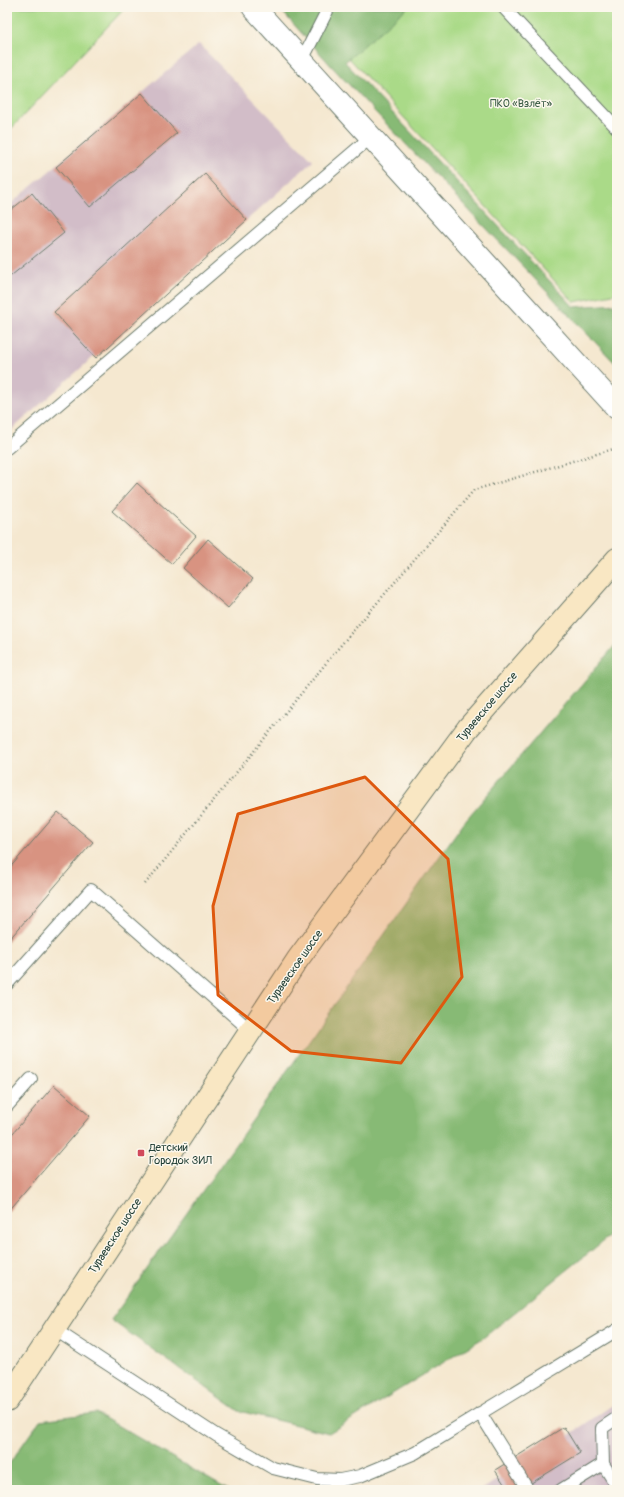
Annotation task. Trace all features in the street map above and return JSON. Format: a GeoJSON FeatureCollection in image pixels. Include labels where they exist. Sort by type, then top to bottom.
{"type":"FeatureCollection","features":[{"type":"Feature","properties":{"kind":"main road","name":"Тураевское шоссе"},"geometry":{"type":"LineString","coordinates":[[7,1400],[298,959],[468,728],[617,559]]}},
{"type":"Feature","properties":{"kind":"street"},"geometry":{"type":"LineString","coordinates":[[253,7],[617,408]]}},
{"type":"Feature","properties":{"kind":"lane"},"geometry":{"type":"LineString","coordinates":[[302,60],[329,7]]}},
{"type":"Feature","properties":{"kind":"lane"},"geometry":{"type":"LineString","coordinates":[[503,7],[617,128]]}},
{"type":"Feature","properties":{"kind":"lane"},"geometry":{"type":"LineString","coordinates":[[7,448],[371,137]]}},
{"type":"Feature","properties":{"kind":"lane"},"geometry":{"type":"LineString","coordinates":[[7,984],[90,890],[251,1031]]}},
{"type":"Feature","properties":{"kind":"lane"},"geometry":{"type":"LineString","coordinates":[[7,1106],[31,1079]]}},
{"type":"Feature","properties":{"kind":"lane"},"geometry":{"type":"LineString","coordinates":[[54,1329],[216,1435],[273,1468],[317,1479],[340,1480],[360,1476],[415,1453],[617,1330]]}},
{"type":"Feature","properties":{"kind":"lane"},"geometry":{"type":"LineString","coordinates":[[480,1413],[528,1490]]}},
{"type":"Feature","properties":{"kind":"lane"},"geometry":{"type":"LineString","coordinates":[[617,1418],[602,1428],[603,1464],[617,1486]]}},
{"type":"Feature","properties":{"kind":"lane"},"geometry":{"type":"LineString","coordinates":[[561,1490],[603,1464]]}},
{"type":"Feature","properties":{"kind":"path"},"geometry":{"type":"LineString","coordinates":[[145,884],[341,645],[474,490],[617,448]]}},
{"type":"Feature","properties":{"kind":"highlighted area"},"geometry":{"type":"Polygon","coordinates":[[[365,777],[448,859],[462,977],[401,1063],[291,1051],[218,995],[213,906],[238,814],[365,777]]]}},
{"type":"Feature","properties":{"kind":"shaded area"},"geometry":{"type":"Polygon","coordinates":[[[199,44],[313,161],[7,434],[7,207],[199,44]]]}},
{"type":"Feature","properties":{"kind":"shaded area"},"geometry":{"type":"Polygon","coordinates":[[[617,1402],[617,1490],[481,1490],[500,1478],[495,1470],[564,1427],[569,1435],[617,1402]]]}},
{"type":"Feature","properties":{"kind":"green space"},"geometry":{"type":"Polygon","coordinates":[[[7,7],[126,7],[7,133],[7,7]]]}},
{"type":"Feature","properties":{"kind":"green space"},"geometry":{"type":"Polygon","coordinates":[[[278,7],[408,7],[345,62],[574,307],[617,304],[617,365],[335,70],[278,7]]]}},
{"type":"Feature","properties":{"kind":"green space","name":"ПКО «Взлёт»"},"geometry":{"type":"Polygon","coordinates":[[[302,7],[617,7],[617,293],[574,302],[302,7]]]}},
{"type":"Feature","properties":{"kind":"green space"},"geometry":{"type":"Polygon","coordinates":[[[617,643],[617,1230],[483,1338],[329,1433],[239,1411],[111,1320],[464,822],[617,643]]]}},
{"type":"Feature","properties":{"kind":"green space"},"geometry":{"type":"Polygon","coordinates":[[[96,1413],[228,1490],[7,1490],[7,1467],[40,1420],[96,1413]]]}},
{"type":"Feature","properties":{"kind":"building"},"geometry":{"type":"Polygon","coordinates":[[[142,93],[177,133],[90,207],[56,167],[142,93]]]}},
{"type":"Feature","properties":{"kind":"building"},"geometry":{"type":"Polygon","coordinates":[[[205,174],[247,220],[96,358],[54,312],[205,174]]]}},
{"type":"Feature","properties":{"kind":"building"},"geometry":{"type":"Polygon","coordinates":[[[32,193],[64,233],[7,279],[7,213],[32,193]]]}},
{"type":"Feature","properties":{"kind":"building"},"geometry":{"type":"Polygon","coordinates":[[[137,483],[196,536],[172,564],[112,511],[137,483]]]}},
{"type":"Feature","properties":{"kind":"building"},"geometry":{"type":"Polygon","coordinates":[[[208,539],[253,579],[228,608],[183,568],[208,539]]]}},
{"type":"Feature","properties":{"kind":"building"},"geometry":{"type":"Polygon","coordinates":[[[58,812],[93,842],[7,942],[7,871],[58,812]]]}},
{"type":"Feature","properties":{"kind":"building"},"geometry":{"type":"Polygon","coordinates":[[[54,1085],[90,1116],[7,1213],[7,1140],[54,1085]]]}},
{"type":"Feature","properties":{"kind":"building"},"geometry":{"type":"Polygon","coordinates":[[[564,1427],[580,1453],[520,1490],[508,1490],[495,1470],[564,1427]]]}},
{"type":"Feature","properties":{"kind":"place","name":"Детский Городок ЗИЛ"},"geometry":{"type":"Point","coordinates":[141,1153]}}]}
